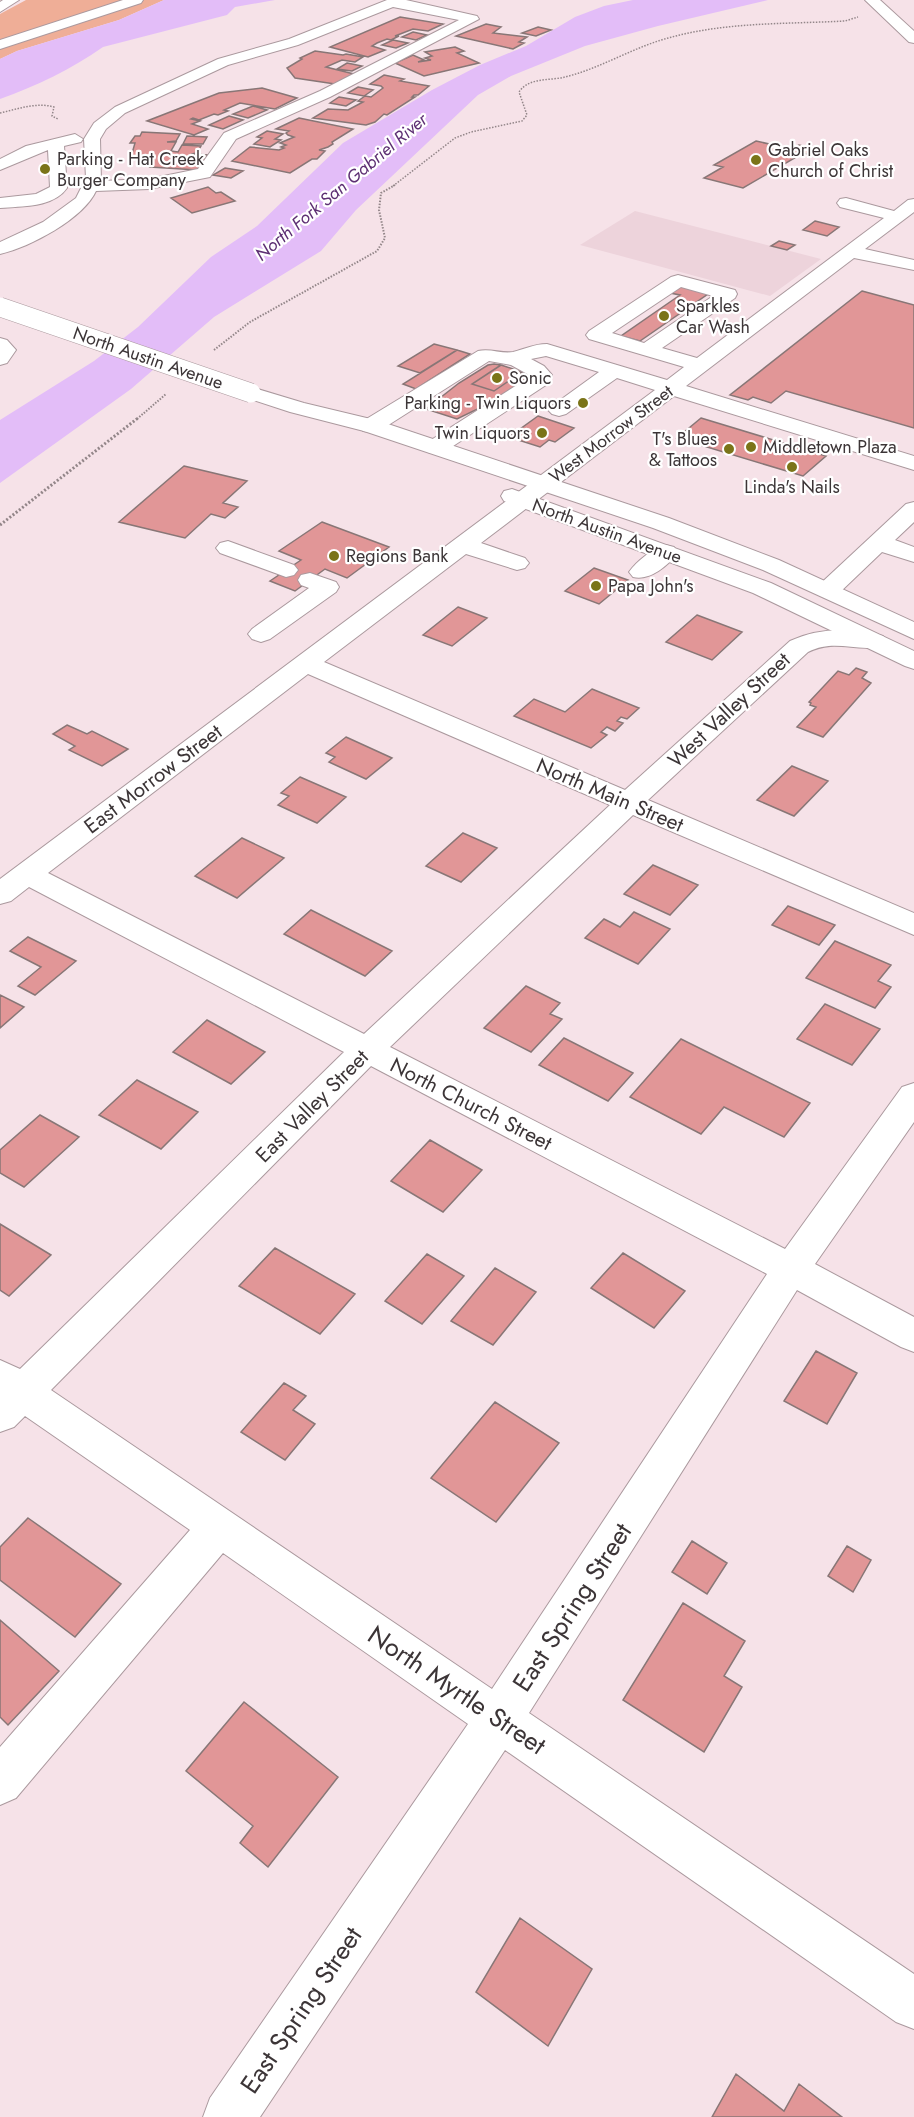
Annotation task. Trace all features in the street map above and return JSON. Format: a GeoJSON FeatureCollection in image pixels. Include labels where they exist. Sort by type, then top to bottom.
{"type":"FeatureCollection","features":[{"type":"Feature","properties":{"kind":"street"},"geometry":{"type":"LineString","coordinates":[[0,8],[12,0]]}},
{"type":"Feature","properties":{"kind":"street"},"geometry":{"type":"LineString","coordinates":[[0,45],[136,0]]}},
{"type":"Feature","properties":{"kind":"street"},"geometry":{"type":"LineString","coordinates":[[872,0],[914,39]]}},
{"type":"Feature","properties":{"kind":"street"},"geometry":{"type":"LineString","coordinates":[[0,249],[49,226],[68,214],[82,201],[92,186],[94,178],[92,139],[108,118],[165,90],[274,54],[293,42],[396,1],[472,19],[324,94],[230,136],[204,173],[149,184],[92,186]]}},
{"type":"Feature","properties":{"kind":"street"},"geometry":{"type":"LineString","coordinates":[[0,165],[32,149],[59,141],[92,139]]}},
{"type":"Feature","properties":{"kind":"street"},"geometry":{"type":"LineString","coordinates":[[0,203],[43,197],[57,191],[56,145],[59,141]]}},
{"type":"Feature","properties":{"kind":"street"},"geometry":{"type":"LineString","coordinates":[[846,203],[906,211]]}},
{"type":"Feature","properties":{"kind":"street","name":"West Morrow Street"},"geometry":{"type":"LineString","coordinates":[[307,664],[906,211]]}},
{"type":"Feature","properties":{"kind":"street"},"geometry":{"type":"LineString","coordinates":[[852,252],[914,265]]}},
{"type":"Feature","properties":{"kind":"street"},"geometry":{"type":"LineString","coordinates":[[648,351],[728,294],[678,280],[596,335],[648,351],[701,366]]}},
{"type":"Feature","properties":{"kind":"street","name":"North Austin Avenue"},"geometry":{"type":"LineString","coordinates":[[0,307],[297,408],[371,426],[444,467]]}},
{"type":"Feature","properties":{"kind":"street"},"geometry":{"type":"LineString","coordinates":[[0,344],[6,350],[0,359]]}},
{"type":"Feature","properties":{"kind":"street"},"geometry":{"type":"LineString","coordinates":[[509,360],[535,350],[547,350],[914,463]]}},
{"type":"Feature","properties":{"kind":"street"},"geometry":{"type":"LineString","coordinates":[[371,426],[485,355],[532,367],[542,375],[539,381],[463,430],[444,467]]}},
{"type":"Feature","properties":{"kind":"street"},"geometry":{"type":"LineString","coordinates":[[559,410],[614,370]]}},
{"type":"Feature","properties":{"kind":"street","name":"North Austin Avenue"},"geometry":{"type":"LineString","coordinates":[[297,408],[348,438],[444,467],[544,484],[672,527],[771,565],[914,631]]}},
{"type":"Feature","properties":{"kind":"street"},"geometry":{"type":"LineString","coordinates":[[399,408],[420,416]]}},
{"type":"Feature","properties":{"kind":"street"},"geometry":{"type":"LineString","coordinates":[[442,423],[463,430]]}},
{"type":"Feature","properties":{"kind":"street","name":"North Austin Avenue"},"geometry":{"type":"LineString","coordinates":[[491,489],[762,588],[914,661]]}},
{"type":"Feature","properties":{"kind":"street"},"geometry":{"type":"LineString","coordinates":[[828,590],[881,543],[914,509]]}},
{"type":"Feature","properties":{"kind":"street"},"geometry":{"type":"LineString","coordinates":[[881,543],[914,555]]}},
{"type":"Feature","properties":{"kind":"street"},"geometry":{"type":"LineString","coordinates":[[464,545],[517,563]]}},
{"type":"Feature","properties":{"kind":"street"},"geometry":{"type":"LineString","coordinates":[[228,548],[286,570]]}},
{"type":"Feature","properties":{"kind":"street"},"geometry":{"type":"LineString","coordinates":[[641,572],[666,552]]}},
{"type":"Feature","properties":{"kind":"street"},"geometry":{"type":"LineString","coordinates":[[261,634],[327,586],[310,580]]}},
{"type":"Feature","properties":{"kind":"street","name":"West Valley Street"},"geometry":{"type":"LineString","coordinates":[[630,803],[709,727],[746,697],[792,651],[806,643],[823,638],[842,637],[874,642]]}},
{"type":"Feature","properties":{"kind":"street","name":"North Main Street"},"geometry":{"type":"LineString","coordinates":[[307,664],[914,925]]}},
{"type":"Feature","properties":{"kind":"street","name":"East Morrow Street"},"geometry":{"type":"LineString","coordinates":[[0,894],[307,664]]}},
{"type":"Feature","properties":{"kind":"street","name":"East Valley Street"},"geometry":{"type":"LineString","coordinates":[[8,1395],[367,1050],[630,803]]}},
{"type":"Feature","properties":{"kind":"street","name":"North Church Street"},"geometry":{"type":"LineString","coordinates":[[27,874],[791,1269],[914,1335]]}},
{"type":"Feature","properties":{"kind":"street","name":"East Spring Street"},"geometry":{"type":"LineString","coordinates":[[229,2117],[499,1719],[791,1269],[914,1096]]}},
{"type":"Feature","properties":{"kind":"street","name":"North Myrtle Street"},"geometry":{"type":"LineString","coordinates":[[8,1395],[219,1527],[914,2004]]}},
{"type":"Feature","properties":{"kind":"street"},"geometry":{"type":"LineString","coordinates":[[0,1782],[219,1527]]}},
{"type":"Feature","properties":{"kind":"path"},"geometry":{"type":"LineString","coordinates":[[210,353],[250,322],[377,251],[384,244],[385,235],[376,211],[381,194],[394,187],[453,139],[482,129],[522,121],[527,115],[519,92],[523,86],[535,81],[565,77],[671,37],[712,29],[845,21],[867,14]]}},
{"type":"Feature","properties":{"kind":"path"},"geometry":{"type":"LineString","coordinates":[[0,113],[49,105],[54,107],[52,116],[64,119]]}},
{"type":"Feature","properties":{"kind":"path"},"geometry":{"type":"LineString","coordinates":[[0,525],[117,436],[171,390]]}},
{"type":"Feature","properties":{"kind":"shaded area"},"geometry":{"type":"Polygon","coordinates":[[[26,0],[164,0],[119,20],[17,51],[0,59],[0,14],[26,0]]]}},
{"type":"Feature","properties":{"kind":"shaded area"},"geometry":{"type":"Polygon","coordinates":[[[635,211],[821,259],[770,296],[580,245],[635,211]]]}},
{"type":"Feature","properties":{"kind":"water"},"geometry":{"type":"Polygon","coordinates":[[[164,0],[275,0],[235,7],[227,15],[103,47],[79,63],[0,99],[0,59],[17,51],[119,20],[164,0]]]}},
{"type":"Feature","properties":{"kind":"water","name":"North Fork San Gabriel River"},"geometry":{"type":"Polygon","coordinates":[[[633,0],[768,0],[585,46],[511,76],[478,95],[356,210],[321,251],[214,317],[131,389],[0,483],[0,420],[94,361],[138,327],[211,257],[257,226],[343,143],[432,90],[480,65],[526,46],[575,17],[604,6],[633,0]]]}},
{"type":"Feature","properties":{"kind":"building"},"geometry":{"type":"Polygon","coordinates":[[[400,17],[443,24],[428,31],[413,29],[391,40],[387,39],[377,43],[372,46],[385,50],[368,57],[330,47],[400,17]]]}},
{"type":"Feature","properties":{"kind":"building"},"geometry":{"type":"Polygon","coordinates":[[[486,24],[501,27],[493,33],[527,37],[519,42],[524,43],[513,49],[456,36],[486,24]]]}},
{"type":"Feature","properties":{"kind":"building"},"geometry":{"type":"Polygon","coordinates":[[[538,27],[551,30],[536,36],[522,33],[538,27]]]}},
{"type":"Feature","properties":{"kind":"building"},"geometry":{"type":"Polygon","coordinates":[[[413,32],[427,35],[416,40],[402,37],[413,32]]]}},
{"type":"Feature","properties":{"kind":"building"},"geometry":{"type":"Polygon","coordinates":[[[393,40],[408,43],[396,48],[382,45],[393,40]]]}},
{"type":"Feature","properties":{"kind":"building"},"geometry":{"type":"Polygon","coordinates":[[[455,47],[464,51],[457,53],[479,63],[424,76],[395,63],[413,55],[424,60],[418,62],[431,60],[425,58],[432,56],[425,52],[455,47]]]}},
{"type":"Feature","properties":{"kind":"building"},"geometry":{"type":"Polygon","coordinates":[[[315,51],[363,57],[355,62],[342,60],[326,67],[354,74],[335,84],[295,78],[287,68],[302,59],[300,58],[315,51]]]}},
{"type":"Feature","properties":{"kind":"building"},"geometry":{"type":"Polygon","coordinates":[[[347,63],[362,66],[352,71],[337,69],[347,63]]]}},
{"type":"Feature","properties":{"kind":"building"},"geometry":{"type":"Polygon","coordinates":[[[384,75],[404,79],[400,81],[429,86],[387,115],[384,114],[375,122],[366,125],[313,118],[328,109],[348,110],[363,102],[358,101],[365,96],[371,97],[383,88],[370,84],[384,75]]]}},
{"type":"Feature","properties":{"kind":"building"},"geometry":{"type":"Polygon","coordinates":[[[358,87],[373,90],[364,96],[348,93],[358,87]]]}},
{"type":"Feature","properties":{"kind":"building"},"geometry":{"type":"Polygon","coordinates":[[[262,88],[297,98],[275,109],[240,103],[218,115],[214,114],[199,120],[193,118],[191,119],[200,121],[192,124],[208,129],[194,135],[147,121],[219,93],[262,88]]]}},
{"type":"Feature","properties":{"kind":"building"},"geometry":{"type":"Polygon","coordinates":[[[339,97],[356,100],[346,106],[330,103],[339,97]]]}},
{"type":"Feature","properties":{"kind":"building"},"geometry":{"type":"Polygon","coordinates":[[[253,106],[267,110],[248,118],[233,114],[253,106]]]}},
{"type":"Feature","properties":{"kind":"building"},"geometry":{"type":"Polygon","coordinates":[[[229,116],[243,120],[223,129],[209,125],[229,116]]]}},
{"type":"Feature","properties":{"kind":"building"},"geometry":{"type":"Polygon","coordinates":[[[299,118],[353,129],[332,142],[333,144],[319,150],[325,151],[317,159],[312,159],[290,173],[232,161],[250,147],[279,150],[284,148],[281,147],[286,145],[280,143],[294,137],[286,133],[289,131],[276,129],[299,118]]]}},
{"type":"Feature","properties":{"kind":"building"},"geometry":{"type":"Polygon","coordinates":[[[267,131],[283,134],[275,139],[281,140],[270,147],[254,144],[262,138],[257,137],[267,131]]]}},
{"type":"Feature","properties":{"kind":"building"},"geometry":{"type":"Polygon","coordinates":[[[142,132],[180,134],[176,141],[167,142],[176,142],[171,151],[178,152],[182,145],[201,146],[197,153],[191,154],[208,155],[197,170],[150,167],[131,157],[135,143],[130,143],[142,132]]]}},
{"type":"Feature","properties":{"kind":"building"},"geometry":{"type":"Polygon","coordinates":[[[187,136],[207,137],[203,144],[183,144],[187,136]]]}},
{"type":"Feature","properties":{"kind":"building","name":"Gabriel Oaks Church of Christ"},"geometry":{"type":"Polygon","coordinates":[[[756,141],[791,149],[799,145],[824,151],[815,156],[803,153],[743,188],[704,178],[723,167],[714,165],[756,141]]]}},
{"type":"Feature","properties":{"kind":"building"},"geometry":{"type":"Polygon","coordinates":[[[225,168],[243,171],[231,178],[213,175],[225,168]]]}},
{"type":"Feature","properties":{"kind":"building"},"geometry":{"type":"Polygon","coordinates":[[[208,187],[235,201],[192,213],[171,198],[208,187]]]}},
{"type":"Feature","properties":{"kind":"building"},"geometry":{"type":"Polygon","coordinates":[[[815,221],[839,227],[827,236],[803,230],[815,221]]]}},
{"type":"Feature","properties":{"kind":"building"},"geometry":{"type":"Polygon","coordinates":[[[779,241],[795,245],[787,250],[771,246],[779,241]]]}},
{"type":"Feature","properties":{"kind":"building","name":"Sparkles Car Wash"},"geometry":{"type":"Polygon","coordinates":[[[679,286],[708,294],[640,341],[621,336],[680,295],[670,293],[679,286]]]}},
{"type":"Feature","properties":{"kind":"building"},"geometry":{"type":"Polygon","coordinates":[[[862,291],[914,305],[914,428],[786,391],[771,403],[753,397],[748,400],[730,395],[862,291]]]}},
{"type":"Feature","properties":{"kind":"building"},"geometry":{"type":"Polygon","coordinates":[[[434,344],[457,350],[420,373],[398,366],[434,344]]]}},
{"type":"Feature","properties":{"kind":"building"},"geometry":{"type":"Polygon","coordinates":[[[457,350],[470,354],[416,389],[403,384],[457,350]]]}},
{"type":"Feature","properties":{"kind":"building"},"geometry":{"type":"Polygon","coordinates":[[[488,365],[501,365],[472,384],[494,391],[522,372],[529,377],[494,401],[457,419],[426,409],[459,383],[488,365]]]}},
{"type":"Feature","properties":{"kind":"building","name":"Sonic"},"geometry":{"type":"Polygon","coordinates":[[[501,365],[522,372],[494,391],[472,384],[501,365]]]}},
{"type":"Feature","properties":{"kind":"building","name":"Twin Liquors"},"geometry":{"type":"Polygon","coordinates":[[[538,416],[574,428],[555,442],[549,440],[540,447],[509,437],[538,416]]]}},
{"type":"Feature","properties":{"kind":"building","name":"Middletown Plaza"},"geometry":{"type":"Polygon","coordinates":[[[701,418],[826,456],[803,476],[677,438],[701,418]]]}},
{"type":"Feature","properties":{"kind":"building"},"geometry":{"type":"Polygon","coordinates":[[[184,466],[247,481],[223,503],[238,507],[225,518],[211,514],[185,538],[119,522],[184,466]]]}},
{"type":"Feature","properties":{"kind":"building","name":"Regions Bank"},"geometry":{"type":"Polygon","coordinates":[[[322,522],[389,547],[347,578],[325,569],[295,591],[270,581],[301,560],[279,551],[322,522]]]}},
{"type":"Feature","properties":{"kind":"building","name":"Papa John's"},"geometry":{"type":"Polygon","coordinates":[[[594,568],[628,580],[599,604],[565,591],[594,568]]]}},
{"type":"Feature","properties":{"kind":"building"},"geometry":{"type":"Polygon","coordinates":[[[458,607],[487,618],[452,646],[423,635],[458,607]]]}},
{"type":"Feature","properties":{"kind":"building"},"geometry":{"type":"Polygon","coordinates":[[[697,615],[742,632],[712,660],[666,642],[697,615]]]}},
{"type":"Feature","properties":{"kind":"building"},"geometry":{"type":"Polygon","coordinates":[[[856,668],[867,672],[862,678],[871,683],[823,737],[797,727],[816,707],[810,705],[809,702],[838,671],[849,675],[856,668]]]}},
{"type":"Feature","properties":{"kind":"building"},"geometry":{"type":"Polygon","coordinates":[[[592,689],[639,708],[627,719],[621,717],[617,721],[623,723],[615,731],[607,727],[601,732],[607,735],[591,748],[514,716],[534,699],[565,712],[592,689]]]}},
{"type":"Feature","properties":{"kind":"building"},"geometry":{"type":"Polygon","coordinates":[[[67,725],[87,734],[92,731],[128,749],[102,766],[69,750],[75,746],[53,734],[67,725]]]}},
{"type":"Feature","properties":{"kind":"building"},"geometry":{"type":"Polygon","coordinates":[[[346,737],[392,758],[366,779],[329,762],[335,757],[326,753],[346,737]]]}},
{"type":"Feature","properties":{"kind":"building"},"geometry":{"type":"Polygon","coordinates":[[[792,766],[828,781],[794,816],[757,800],[792,766]]]}},
{"type":"Feature","properties":{"kind":"building"},"geometry":{"type":"Polygon","coordinates":[[[300,777],[346,797],[317,823],[278,805],[289,796],[281,793],[300,777]]]}},
{"type":"Feature","properties":{"kind":"building"},"geometry":{"type":"Polygon","coordinates":[[[463,833],[497,848],[461,882],[426,866],[463,833]]]}},
{"type":"Feature","properties":{"kind":"building"},"geometry":{"type":"Polygon","coordinates":[[[242,838],[284,858],[237,898],[195,876],[242,838]]]}},
{"type":"Feature","properties":{"kind":"building"},"geometry":{"type":"Polygon","coordinates":[[[653,865],[698,885],[670,915],[624,894],[653,865]]]}},
{"type":"Feature","properties":{"kind":"building"},"geometry":{"type":"Polygon","coordinates":[[[788,906],[835,925],[819,945],[772,925],[788,906]]]}},
{"type":"Feature","properties":{"kind":"building"},"geometry":{"type":"Polygon","coordinates":[[[311,910],[392,951],[365,976],[284,934],[311,910]]]}},
{"type":"Feature","properties":{"kind":"building"},"geometry":{"type":"Polygon","coordinates":[[[634,912],[670,929],[638,964],[585,938],[604,919],[620,927],[634,912]]]}},
{"type":"Feature","properties":{"kind":"building"},"geometry":{"type":"Polygon","coordinates":[[[28,937],[76,961],[35,995],[18,986],[41,967],[10,951],[28,937]]]}},
{"type":"Feature","properties":{"kind":"building"},"geometry":{"type":"Polygon","coordinates":[[[835,941],[891,965],[878,981],[891,987],[875,1008],[806,978],[835,941]]]}},
{"type":"Feature","properties":{"kind":"building"},"geometry":{"type":"Polygon","coordinates":[[[526,986],[560,1003],[550,1014],[562,1019],[531,1052],[484,1028],[526,986]]]}},
{"type":"Feature","properties":{"kind":"building"},"geometry":{"type":"Polygon","coordinates":[[[0,995],[24,1007],[0,1028],[0,995]]]}},
{"type":"Feature","properties":{"kind":"building"},"geometry":{"type":"Polygon","coordinates":[[[825,1004],[880,1029],[852,1065],[797,1039],[825,1004]]]}},
{"type":"Feature","properties":{"kind":"building"},"geometry":{"type":"Polygon","coordinates":[[[207,1020],[265,1052],[231,1084],[173,1052],[207,1020]]]}},
{"type":"Feature","properties":{"kind":"building"},"geometry":{"type":"Polygon","coordinates":[[[564,1038],[633,1073],[608,1101],[539,1065],[564,1038]]]}},
{"type":"Feature","properties":{"kind":"building"},"geometry":{"type":"Polygon","coordinates":[[[681,1039],[810,1103],[784,1137],[724,1107],[701,1134],[630,1097],[681,1039]]]}},
{"type":"Feature","properties":{"kind":"building"},"geometry":{"type":"Polygon","coordinates":[[[137,1080],[198,1112],[161,1149],[99,1115],[137,1080]]]}},
{"type":"Feature","properties":{"kind":"building"},"geometry":{"type":"Polygon","coordinates":[[[40,1115],[79,1137],[24,1187],[0,1173],[0,1150],[40,1115]]]}},
{"type":"Feature","properties":{"kind":"building"},"geometry":{"type":"Polygon","coordinates":[[[430,1140],[482,1170],[443,1212],[391,1181],[430,1140]]]}},
{"type":"Feature","properties":{"kind":"building"},"geometry":{"type":"Polygon","coordinates":[[[0,1224],[51,1255],[9,1296],[0,1290],[0,1224]]]}},
{"type":"Feature","properties":{"kind":"building"},"geometry":{"type":"Polygon","coordinates":[[[275,1248],[355,1294],[320,1334],[239,1286],[275,1248]]]}},
{"type":"Feature","properties":{"kind":"building"},"geometry":{"type":"Polygon","coordinates":[[[623,1253],[685,1291],[654,1328],[591,1288],[623,1253]]]}},
{"type":"Feature","properties":{"kind":"building"},"geometry":{"type":"Polygon","coordinates":[[[427,1254],[464,1276],[422,1324],[385,1301],[427,1254]]]}},
{"type":"Feature","properties":{"kind":"building"},"geometry":{"type":"Polygon","coordinates":[[[495,1268],[536,1292],[493,1345],[451,1321],[495,1268]]]}},
{"type":"Feature","properties":{"kind":"building"},"geometry":{"type":"Polygon","coordinates":[[[816,1351],[857,1373],[827,1424],[784,1401],[816,1351]]]}},
{"type":"Feature","properties":{"kind":"building"},"geometry":{"type":"Polygon","coordinates":[[[284,1383],[306,1396],[293,1410],[315,1424],[285,1460],[241,1432],[284,1383]]]}},
{"type":"Feature","properties":{"kind":"building"},"geometry":{"type":"Polygon","coordinates":[[[495,1402],[559,1443],[496,1522],[431,1478],[495,1402]]]}},
{"type":"Feature","properties":{"kind":"building"},"geometry":{"type":"Polygon","coordinates":[[[28,1518],[121,1584],[75,1637],[0,1580],[0,1547],[28,1518]]]}},
{"type":"Feature","properties":{"kind":"building"},"geometry":{"type":"Polygon","coordinates":[[[692,1541],[727,1563],[707,1594],[672,1572],[692,1541]]]}},
{"type":"Feature","properties":{"kind":"building"},"geometry":{"type":"Polygon","coordinates":[[[847,1546],[871,1560],[853,1592],[828,1576],[847,1546]]]}},
{"type":"Feature","properties":{"kind":"building"},"geometry":{"type":"Polygon","coordinates":[[[683,1603],[745,1641],[724,1676],[742,1687],[704,1752],[623,1700],[683,1603]]]}},
{"type":"Feature","properties":{"kind":"building"},"geometry":{"type":"Polygon","coordinates":[[[0,1620],[59,1671],[8,1725],[0,1717],[0,1620]]]}},
{"type":"Feature","properties":{"kind":"building"},"geometry":{"type":"Polygon","coordinates":[[[244,1702],[338,1777],[268,1867],[240,1843],[253,1826],[186,1771],[244,1702]]]}},
{"type":"Feature","properties":{"kind":"building"},"geometry":{"type":"Polygon","coordinates":[[[520,1918],[592,1969],[548,2046],[476,1992],[520,1918]]]}},
{"type":"Feature","properties":{"kind":"building"},"geometry":{"type":"Polygon","coordinates":[[[736,2074],[784,2111],[799,2084],[842,2117],[712,2117],[736,2074]]]}},
{"type":"Feature","properties":{"kind":"place","name":"Gabriel Oaks Church of Christ"},"geometry":{"type":"Point","coordinates":[756,160]}},
{"type":"Feature","properties":{"kind":"place","name":"Parking - Hat Creek Burger Company"},"geometry":{"type":"Point","coordinates":[45,169]}},
{"type":"Feature","properties":{"kind":"place","name":"Sparkles Car Wash"},"geometry":{"type":"Point","coordinates":[664,316]}},
{"type":"Feature","properties":{"kind":"place","name":"Sonic"},"geometry":{"type":"Point","coordinates":[497,378]}},
{"type":"Feature","properties":{"kind":"place","name":"Parking - Twin Liquors"},"geometry":{"type":"Point","coordinates":[583,403]}},
{"type":"Feature","properties":{"kind":"place","name":"Twin Liquors"},"geometry":{"type":"Point","coordinates":[542,433]}},
{"type":"Feature","properties":{"kind":"place","name":"Middletown Plaza"},"geometry":{"type":"Point","coordinates":[751,447]}},
{"type":"Feature","properties":{"kind":"place","name":"T's Blues & Tattoos"},"geometry":{"type":"Point","coordinates":[729,449]}},
{"type":"Feature","properties":{"kind":"place","name":"Linda's Nails"},"geometry":{"type":"Point","coordinates":[792,467]}},
{"type":"Feature","properties":{"kind":"place","name":"Regions Bank"},"geometry":{"type":"Point","coordinates":[334,556]}},
{"type":"Feature","properties":{"kind":"place","name":"Papa John's"},"geometry":{"type":"Point","coordinates":[596,586]}}]}
